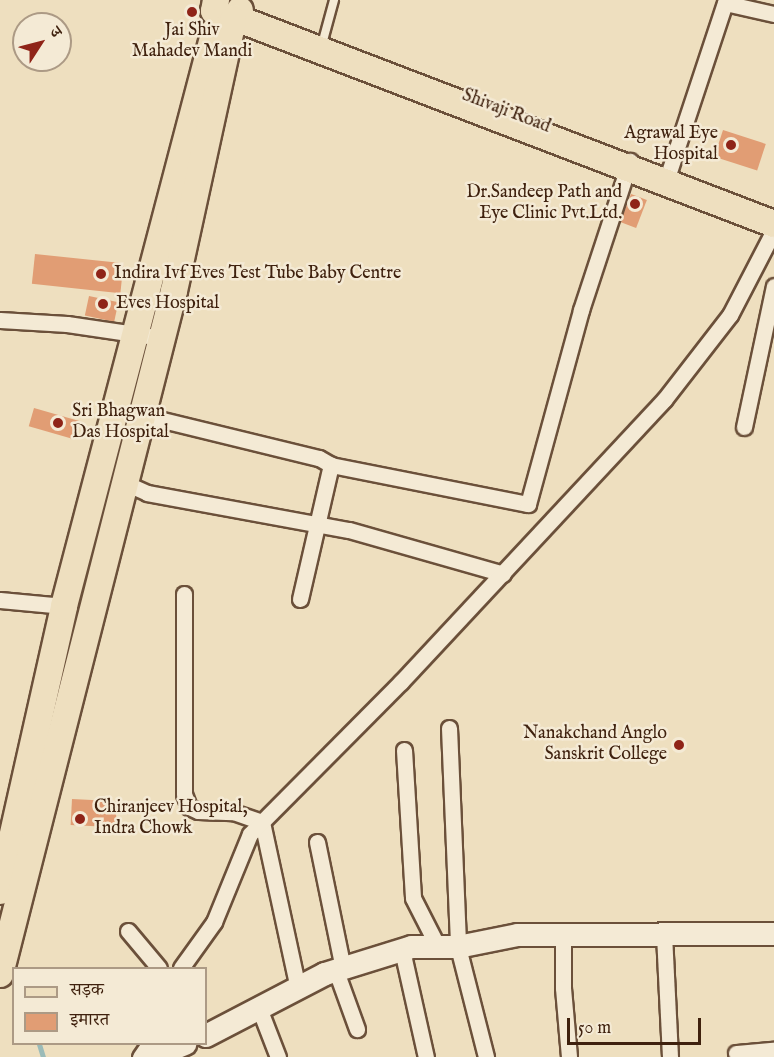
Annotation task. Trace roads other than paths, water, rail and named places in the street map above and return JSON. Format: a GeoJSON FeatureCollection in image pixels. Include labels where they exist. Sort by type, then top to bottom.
{"type":"FeatureCollection","features":[{"type":"Feature","properties":{"kind":"main road","name":"Shivaji Road"},"geometry":{"type":"LineString","coordinates":[[232,8],[322,46],[628,164],[774,211]]}},
{"type":"Feature","properties":{"kind":"main road"},"geometry":{"type":"LineString","coordinates":[[1,879],[64,606],[135,334],[232,8]]}},
{"type":"Feature","properties":{"kind":"main road"},"geometry":{"type":"LineString","coordinates":[[1,969],[162,338],[232,8]]}},
{"type":"Feature","properties":{"kind":"main road"},"geometry":{"type":"LineString","coordinates":[[668,178],[774,224]]}},
{"type":"Feature","properties":{"kind":"street"},"geometry":{"type":"LineString","coordinates":[[668,178],[726,1],[774,14]]}},
{"type":"Feature","properties":{"kind":"street"},"geometry":{"type":"LineString","coordinates":[[142,415],[319,458],[331,465],[528,504],[581,310],[628,164]]}},
{"type":"Feature","properties":{"kind":"street"},"geometry":{"type":"LineString","coordinates":[[182,967],[214,922],[250,834],[503,574],[664,400],[730,315],[774,230]]}},
{"type":"Feature","properties":{"kind":"street"},"geometry":{"type":"LineString","coordinates":[[744,427],[774,286]]}},
{"type":"Feature","properties":{"kind":"street"},"geometry":{"type":"LineString","coordinates":[[0,320],[67,324],[162,338]]}},
{"type":"Feature","properties":{"kind":"street"},"geometry":{"type":"LineString","coordinates":[[300,599],[331,465]]}},
{"type":"Feature","properties":{"kind":"street"},"geometry":{"type":"LineString","coordinates":[[125,483],[147,493],[316,526],[349,530],[503,574]]}},
{"type":"Feature","properties":{"kind":"street"},"geometry":{"type":"LineString","coordinates":[[184,594],[184,794],[189,807],[198,811],[233,812],[262,822]]}},
{"type":"Feature","properties":{"kind":"street"},"geometry":{"type":"LineString","coordinates":[[0,600],[64,606]]}},
{"type":"Feature","properties":{"kind":"street"},"geometry":{"type":"LineString","coordinates":[[448,947],[449,728]]}},
{"type":"Feature","properties":{"kind":"street"},"geometry":{"type":"LineString","coordinates":[[404,750],[414,898],[448,947],[486,1057]]}},
{"type":"Feature","properties":{"kind":"street"},"geometry":{"type":"LineString","coordinates":[[262,822],[298,988]]}},
{"type":"Feature","properties":{"kind":"street"},"geometry":{"type":"LineString","coordinates":[[317,842],[339,970],[357,1029]]}},
{"type":"Feature","properties":{"kind":"street"},"geometry":{"type":"LineString","coordinates":[[128,931],[157,967]]}},
{"type":"Feature","properties":{"kind":"street"},"geometry":{"type":"LineString","coordinates":[[664,934],[670,1057]]}},
{"type":"Feature","properties":{"kind":"street"},"geometry":{"type":"LineString","coordinates":[[207,1035],[298,988],[339,970],[402,950],[448,947],[518,935],[774,934]]}},
{"type":"Feature","properties":{"kind":"street"},"geometry":{"type":"LineString","coordinates":[[563,936],[569,1057]]}},
{"type":"Feature","properties":{"kind":"street"},"geometry":{"type":"LineString","coordinates":[[402,950],[426,1057]]}},
{"type":"Feature","properties":{"kind":"street"},"geometry":{"type":"LineString","coordinates":[[259,1008],[278,1057]]}},
{"type":"Feature","properties":{"kind":"street"},"geometry":{"type":"LineString","coordinates":[[153,1057],[181,1049]]}},
{"type":"Feature","properties":{"kind":"street"},"geometry":{"type":"LineString","coordinates":[[736,1053],[774,1050]]}},
{"type":"Feature","properties":{"kind":"lane"},"geometry":{"type":"LineString","coordinates":[[322,46],[334,0]]}},
{"type":"Feature","properties":{"kind":"waterway"},"geometry":{"type":"LineString","coordinates":[[39,1045],[43,1057]]}},
{"type":"Feature","properties":{"kind":"place","name":"Jai Shiv Mahadev Mandi"},"geometry":{"type":"Point","coordinates":[192,12]}},
{"type":"Feature","properties":{"kind":"place","name":"Agrawal Eye Hospital"},"geometry":{"type":"Point","coordinates":[731,145]}},
{"type":"Feature","properties":{"kind":"place","name":"Dr.Sandeep Path and Eye Clinic Pvt.Ltd."},"geometry":{"type":"Point","coordinates":[635,204]}},
{"type":"Feature","properties":{"kind":"place","name":"Indira Ivf Eves Test Tube Baby Centre"},"geometry":{"type":"Point","coordinates":[101,274]}},
{"type":"Feature","properties":{"kind":"place","name":"Eves Hospital"},"geometry":{"type":"Point","coordinates":[103,304]}},
{"type":"Feature","properties":{"kind":"place","name":"Sri Bhagwan Das Hospital"},"geometry":{"type":"Point","coordinates":[58,423]}},
{"type":"Feature","properties":{"kind":"place","name":"Nanakchand Anglo Sanskrit College"},"geometry":{"type":"Point","coordinates":[679,745]}},
{"type":"Feature","properties":{"kind":"place","name":"Chiranjeev Hospital, Indra Chowk"},"geometry":{"type":"Point","coordinates":[80,819]}}]}
